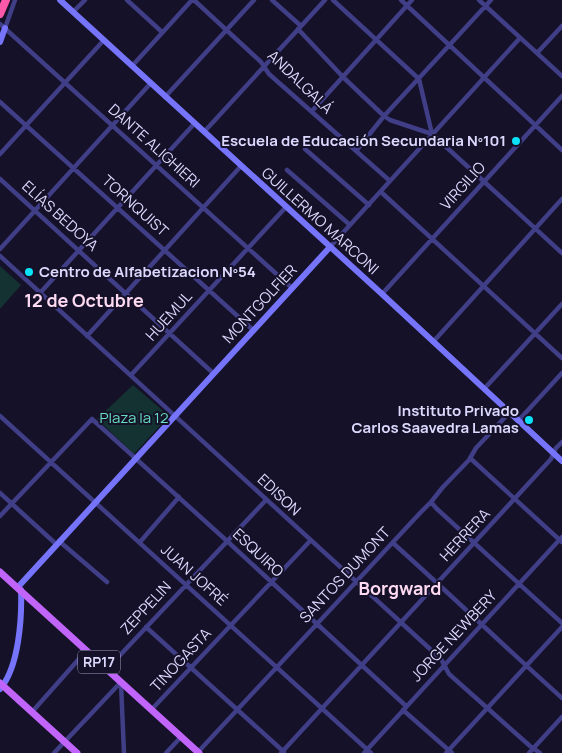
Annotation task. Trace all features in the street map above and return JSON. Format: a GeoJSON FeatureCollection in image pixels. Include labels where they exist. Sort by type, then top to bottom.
{"type":"FeatureCollection","features":[{"type":"Feature","properties":{"kind":"highway"},"geometry":{"type":"LineString","coordinates":[[0,14],[6,0]]}},
{"type":"Feature","properties":{"kind":"main road","name":"RP17"},"geometry":{"type":"LineString","coordinates":[[0,572],[199,753]]}},
{"type":"Feature","properties":{"kind":"main road"},"geometry":{"type":"LineString","coordinates":[[1,686],[77,753]]}},
{"type":"Feature","properties":{"kind":"street"},"geometry":{"type":"LineString","coordinates":[[0,42],[2,26],[15,0]]}},
{"type":"Feature","properties":{"kind":"street","name":"GUILLERMO MARCONI"},"geometry":{"type":"LineString","coordinates":[[60,0],[562,461]]}},
{"type":"Feature","properties":{"kind":"street"},"geometry":{"type":"LineString","coordinates":[[73,12],[84,0]]}},
{"type":"Feature","properties":{"kind":"street"},"geometry":{"type":"LineString","coordinates":[[127,0],[162,32]]}},
{"type":"Feature","properties":{"kind":"street"},"geometry":{"type":"LineString","coordinates":[[132,66],[193,0]]}},
{"type":"Feature","properties":{"kind":"street","name":"ANDALGALÁ"},"geometry":{"type":"LineString","coordinates":[[193,0],[261,62],[269,74],[390,182]]}},
{"type":"Feature","properties":{"kind":"street"},"geometry":{"type":"LineString","coordinates":[[165,97],[254,0]]}},
{"type":"Feature","properties":{"kind":"street"},"geometry":{"type":"LineString","coordinates":[[272,0],[300,28],[342,77],[384,116],[390,120],[432,134],[562,253]]}},
{"type":"Feature","properties":{"kind":"street"},"geometry":{"type":"LineString","coordinates":[[204,132],[325,0]]}},
{"type":"Feature","properties":{"kind":"street"},"geometry":{"type":"LineString","coordinates":[[333,0],[419,79],[432,134]]}},
{"type":"Feature","properties":{"kind":"street"},"geometry":{"type":"LineString","coordinates":[[401,0],[562,150]]}},
{"type":"Feature","properties":{"kind":"street"},"geometry":{"type":"LineString","coordinates":[[312,111],[412,0]]}},
{"type":"Feature","properties":{"kind":"street"},"geometry":{"type":"LineString","coordinates":[[479,0],[562,76]]}},
{"type":"Feature","properties":{"kind":"street"},"geometry":{"type":"LineString","coordinates":[[356,151],[384,116],[491,0]]}},
{"type":"Feature","properties":{"kind":"street","name":"DANTE ALIGHIERI"},"geometry":{"type":"LineString","coordinates":[[2,26],[292,288]]}},
{"type":"Feature","properties":{"kind":"street"},"geometry":{"type":"LineString","coordinates":[[537,53],[562,26]]}},
{"type":"Feature","properties":{"kind":"street","name":"MONTGOLFIER"},"geometry":{"type":"LineString","coordinates":[[19,589],[58,543],[520,38]]}},
{"type":"Feature","properties":{"kind":"street"},"geometry":{"type":"LineString","coordinates":[[0,154],[104,40]]}},
{"type":"Feature","properties":{"kind":"street"},"geometry":{"type":"LineString","coordinates":[[0,249],[150,84]]}},
{"type":"Feature","properties":{"kind":"street","name":"VIRGILIO"},"geometry":{"type":"LineString","coordinates":[[382,294],[562,96]]}},
{"type":"Feature","properties":{"kind":"street","name":"TORNQUIST"},"geometry":{"type":"LineString","coordinates":[[0,102],[253,330]]}},
{"type":"Feature","properties":{"kind":"street"},"geometry":{"type":"LineString","coordinates":[[40,293],[194,124]]}},
{"type":"Feature","properties":{"kind":"street"},"geometry":{"type":"LineString","coordinates":[[305,149],[369,204]]}},
{"type":"Feature","properties":{"kind":"street"},"geometry":{"type":"LineString","coordinates":[[87,336],[241,166]]}},
{"type":"Feature","properties":{"kind":"street"},"geometry":{"type":"LineString","coordinates":[[287,170],[350,226]]}},
{"type":"Feature","properties":{"kind":"street","name":"ELÍAS BEDOYA"},"geometry":{"type":"LineString","coordinates":[[0,178],[213,373]]}},
{"type":"Feature","properties":{"kind":"street"},"geometry":{"type":"LineString","coordinates":[[381,192],[562,358]]}},
{"type":"Feature","properties":{"kind":"street"},"geometry":{"type":"LineString","coordinates":[[433,342],[562,199]]}},
{"type":"Feature","properties":{"kind":"street","name":"HUEMUL"},"geometry":{"type":"LineString","coordinates":[[131,376],[286,207]]}},
{"type":"Feature","properties":{"kind":"street","name":"EDISON"},"geometry":{"type":"LineString","coordinates":[[0,256],[440,659],[449,674],[540,753]]}},
{"type":"Feature","properties":{"kind":"street"},"geometry":{"type":"LineString","coordinates":[[484,389],[562,304]]}},
{"type":"Feature","properties":{"kind":"street"},"geometry":{"type":"LineString","coordinates":[[518,421],[562,373]]}},
{"type":"Feature","properties":{"kind":"street","name":"SANTOS DUMONT"},"geometry":{"type":"LineString","coordinates":[[199,753],[316,624],[431,502],[470,458],[476,448],[509,413]]}},
{"type":"Feature","properties":{"kind":"street","name":"JUAN JOFRÉ"},"geometry":{"type":"LineString","coordinates":[[1,419],[140,542],[367,752]]}},
{"type":"Feature","properties":{"kind":"street","name":"ESQUIRO"},"geometry":{"type":"LineString","coordinates":[[50,461],[92,419],[362,666],[449,752]]}},
{"type":"Feature","properties":{"kind":"street","name":"HERRERA"},"geometry":{"type":"LineString","coordinates":[[283,752],[515,499],[562,442]]}},
{"type":"Feature","properties":{"kind":"street"},"geometry":{"type":"LineString","coordinates":[[470,458],[561,539]]}},
{"type":"Feature","properties":{"kind":"street"},"geometry":{"type":"LineString","coordinates":[[0,516],[50,461]]}},
{"type":"Feature","properties":{"kind":"street"},"geometry":{"type":"LineString","coordinates":[[0,493],[107,582]]}},
{"type":"Feature","properties":{"kind":"street"},"geometry":{"type":"LineString","coordinates":[[140,542],[179,497]]}},
{"type":"Feature","properties":{"kind":"street","name":"ZEPPELIN"},"geometry":{"type":"LineString","coordinates":[[107,669],[266,500]]}},
{"type":"Feature","properties":{"kind":"street"},"geometry":{"type":"LineString","coordinates":[[431,502],[562,623]]}},
{"type":"Feature","properties":{"kind":"street","name":"JORGE NEWBERY"},"geometry":{"type":"LineString","coordinates":[[367,752],[404,708],[561,539]]}},
{"type":"Feature","properties":{"kind":"street","name":"TINOGASTA"},"geometry":{"type":"LineString","coordinates":[[152,709],[310,541]]}},
{"type":"Feature","properties":{"kind":"street"},"geometry":{"type":"LineString","coordinates":[[394,542],[562,698]]}},
{"type":"Feature","properties":{"kind":"street"},"geometry":{"type":"LineString","coordinates":[[1,686],[7,680],[17,645],[21,620],[19,589]]}},
{"type":"Feature","properties":{"kind":"street"},"geometry":{"type":"LineString","coordinates":[[449,752],[562,627]]}},
{"type":"Feature","properties":{"kind":"street"},"geometry":{"type":"LineString","coordinates":[[146,628],[283,752]]}},
{"type":"Feature","properties":{"kind":"street"},"geometry":{"type":"LineString","coordinates":[[32,712],[86,651]]}},
{"type":"Feature","properties":{"kind":"street"},"geometry":{"type":"LineString","coordinates":[[54,753],[121,682]]}},
{"type":"Feature","properties":{"kind":"street"},"geometry":{"type":"LineString","coordinates":[[121,682],[124,753]]}},
{"type":"Feature","properties":{"kind":"street"},"geometry":{"type":"LineString","coordinates":[[529,753],[562,717]]}},
{"type":"Feature","properties":{"kind":"street"},"geometry":{"type":"LineString","coordinates":[[166,753],[181,737]]}},
{"type":"Feature","properties":{"kind":"green space"},"geometry":{"type":"Polygon","coordinates":[[[0,266],[21,285],[0,309],[0,266]]]}},
{"type":"Feature","properties":{"kind":"green space","name":"Plaza la 12"},"geometry":{"type":"Polygon","coordinates":[[[133,385],[169,416],[134,454],[97,419],[133,385]]]}},
{"type":"Feature","properties":{"kind":"place","name":"Escuela de Educación Secundaria Nº101"},"geometry":{"type":"Point","coordinates":[516,141]}},
{"type":"Feature","properties":{"kind":"place","name":"Centro de Alfabetizacion Nº54"},"geometry":{"type":"Point","coordinates":[29,272]}},
{"type":"Feature","properties":{"kind":"place","name":"Instituto Privado Carlos Saavedra Lamas"},"geometry":{"type":"Point","coordinates":[529,420]}},
{"type":"Feature","properties":{"kind":"district","name":"12 de Octubre"},"geometry":{"type":"Point","coordinates":[84,301]}},
{"type":"Feature","properties":{"kind":"district","name":"Borgward"},"geometry":{"type":"Point","coordinates":[400,589]}}]}
